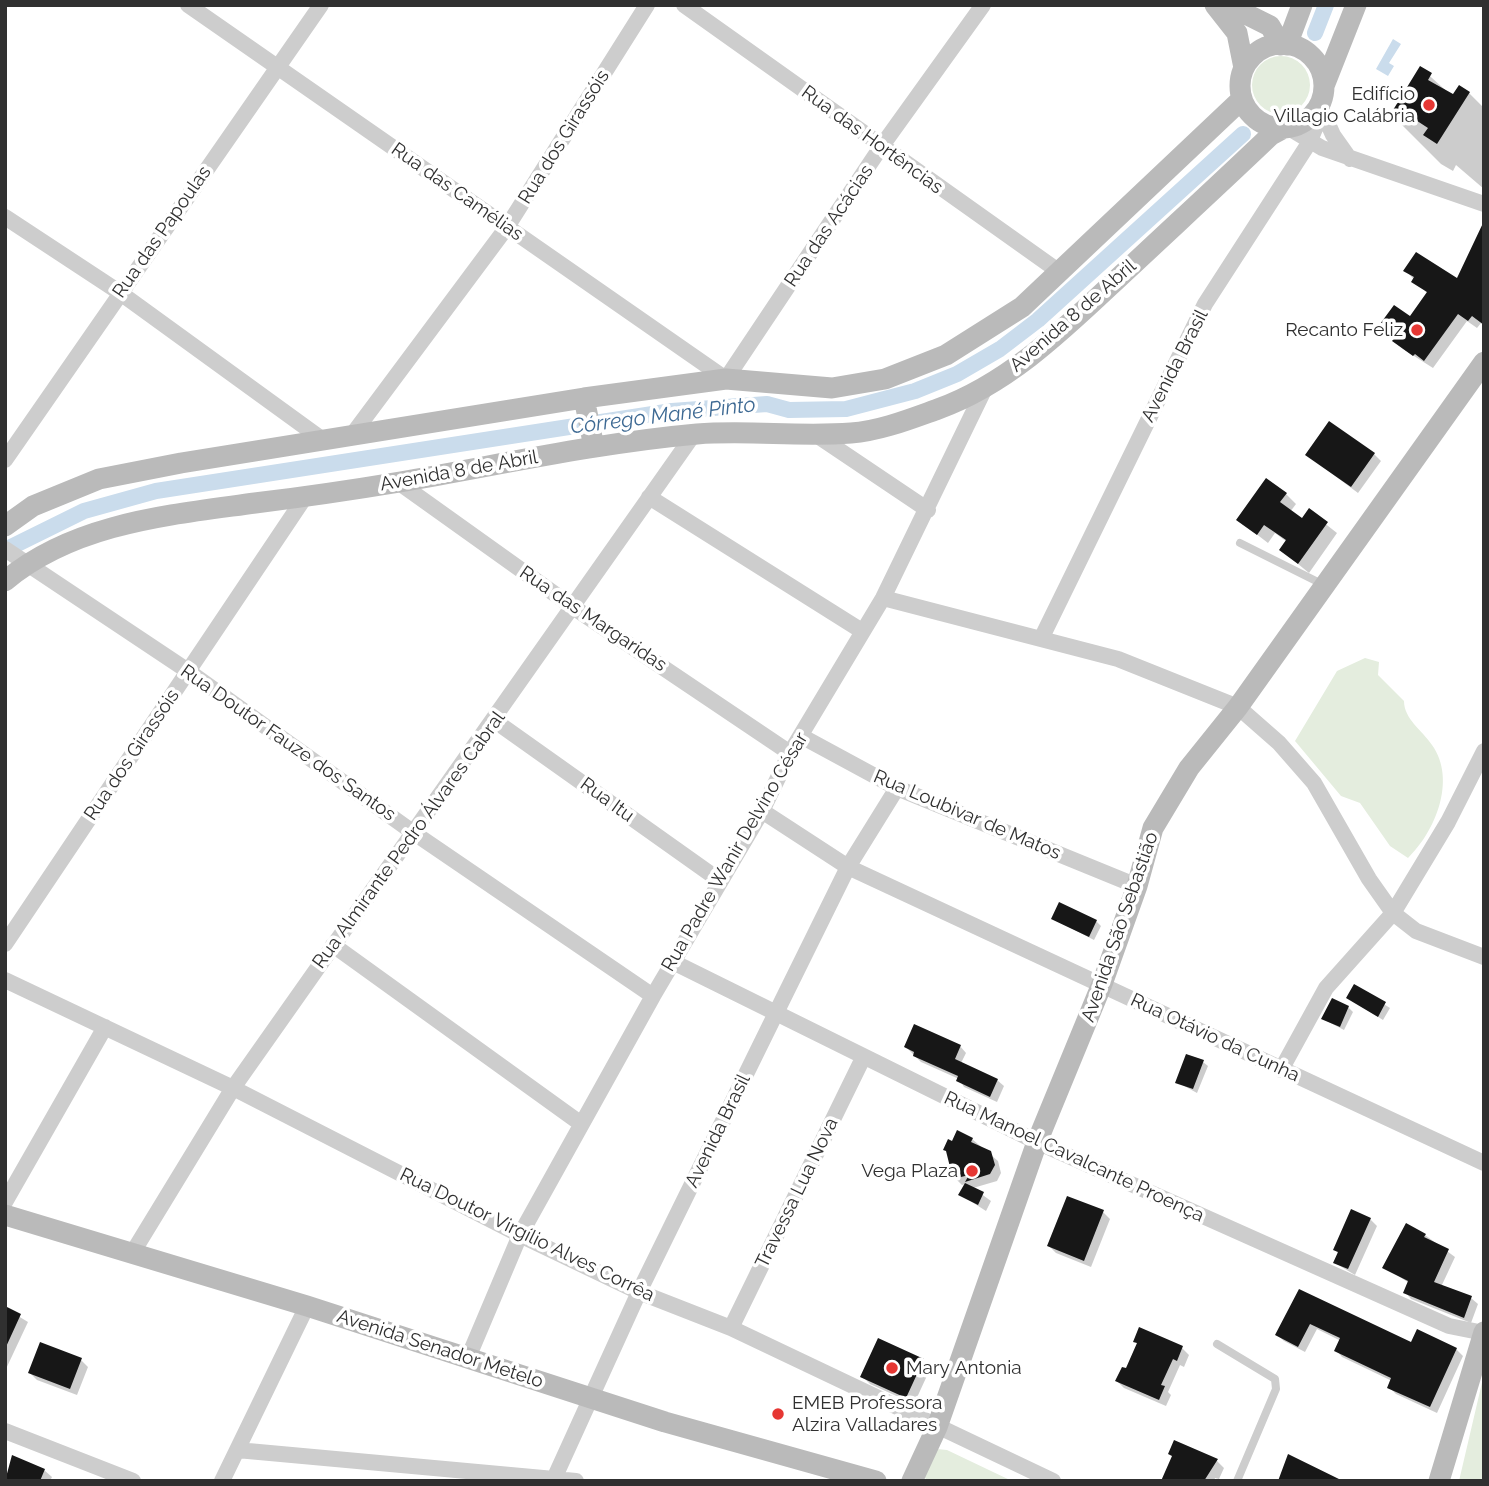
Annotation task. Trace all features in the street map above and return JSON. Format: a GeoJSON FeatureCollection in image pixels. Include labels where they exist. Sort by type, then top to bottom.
{"type":"FeatureCollection","features":[{"type":"Feature","properties":{"kind":"main road"},"geometry":{"type":"LineString","coordinates":[[1215,5],[1237,33],[1244,68],[1240,83],[1242,99],[1254,117],[1263,123],[1285,128],[1308,119],[1322,95],[1356,5]]}},
{"type":"Feature","properties":{"kind":"main road"},"geometry":{"type":"LineString","coordinates":[[1227,5],[1270,26],[1283,26],[1300,9]]}},
{"type":"Feature","properties":{"kind":"main road"},"geometry":{"type":"LineString","coordinates":[[1284,45],[1300,9]]}},
{"type":"Feature","properties":{"kind":"main road"},"geometry":{"type":"LineString","coordinates":[[1270,26],[1284,45]]}},
{"type":"Feature","properties":{"kind":"main road"},"geometry":{"type":"LineString","coordinates":[[1244,68],[1260,51],[1284,45],[1297,47],[1314,59],[1323,76],[1322,95]]}},
{"type":"Feature","properties":{"kind":"main road","name":"Avenida 8 de Abril"},"geometry":{"type":"LineString","coordinates":[[5,526],[33,506],[99,480],[323,439],[585,404],[726,379],[832,388],[885,379],[974,340],[1022,307],[1060,274],[1242,99]]}},
{"type":"Feature","properties":{"kind":"main road","name":"Avenida 8 de Abril"},"geometry":{"type":"LineString","coordinates":[[5,581],[22,562],[97,531],[165,515],[398,482],[592,440],[743,431],[815,435],[855,433],[942,408],[986,386],[1026,359],[1071,322],[1271,135],[1285,128]]}},
{"type":"Feature","properties":{"kind":"main road","name":"Avenida São Sebastião"},"geometry":{"type":"LineString","coordinates":[[912,1481],[937,1427],[1037,1142],[1102,984],[1137,886],[1153,828],[1189,768],[1238,708],[1484,362]]}},
{"type":"Feature","properties":{"kind":"main road"},"geometry":{"type":"LineString","coordinates":[[585,404],[592,440]]}},
{"type":"Feature","properties":{"kind":"main road","name":"Avenida Senador Metelo"},"geometry":{"type":"LineString","coordinates":[[5,1215],[307,1306],[665,1422],[876,1481]]}},
{"type":"Feature","properties":{"kind":"main road"},"geometry":{"type":"LineString","coordinates":[[1439,1481],[1484,1332]]}},
{"type":"Feature","properties":{"kind":"street","name":"Rua das Camélias"},"geometry":{"type":"LineString","coordinates":[[188,5],[726,379]]}},
{"type":"Feature","properties":{"kind":"street","name":"Rua das Papoulas"},"geometry":{"type":"LineString","coordinates":[[5,460],[119,292],[280,67],[321,5]]}},
{"type":"Feature","properties":{"kind":"street","name":"Rua dos Girassóis"},"geometry":{"type":"LineString","coordinates":[[352,435],[507,227],[647,5]]}},
{"type":"Feature","properties":{"kind":"street","name":"Rua das Hortências"},"geometry":{"type":"LineString","coordinates":[[684,5],[1060,274]]}},
{"type":"Feature","properties":{"kind":"street","name":"Rua das Acácias"},"geometry":{"type":"LineString","coordinates":[[726,379],[881,147],[982,5]]}},
{"type":"Feature","properties":{"kind":"street","name":"Avenida Brasil"},"geometry":{"type":"LineString","coordinates":[[1042,637],[1205,304],[1309,143],[1317,124],[1322,95]]}},
{"type":"Feature","properties":{"kind":"street"},"geometry":{"type":"LineString","coordinates":[[1322,95],[1333,135],[1350,159]]}},
{"type":"Feature","properties":{"kind":"street"},"geometry":{"type":"LineString","coordinates":[[1285,128],[1309,143],[1350,159],[1484,204]]}},
{"type":"Feature","properties":{"kind":"street"},"geometry":{"type":"LineString","coordinates":[[5,218],[119,292],[323,439]]}},
{"type":"Feature","properties":{"kind":"street","name":"Rua Padre Wanir Delvino César"},"geometry":{"type":"LineString","coordinates":[[468,1358],[520,1235],[580,1123],[719,880],[762,811],[790,753],[883,598],[986,386]]}},
{"type":"Feature","properties":{"kind":"street","name":"Rua Almirante Pedro Álvares Cabral"},"geometry":{"type":"LineString","coordinates":[[134,1252],[233,1088],[495,721],[694,434]]}},
{"type":"Feature","properties":{"kind":"street"},"geometry":{"type":"LineString","coordinates":[[815,435],[928,510]]}},
{"type":"Feature","properties":{"kind":"street","name":"Rua das Margaridas"},"geometry":{"type":"LineString","coordinates":[[398,482],[573,607],[790,753]]}},
{"type":"Feature","properties":{"kind":"street","name":"Rua dos Girassóis"},"geometry":{"type":"LineString","coordinates":[[5,944],[306,497]]}},
{"type":"Feature","properties":{"kind":"street"},"geometry":{"type":"LineString","coordinates":[[649,497],[862,631]]}},
{"type":"Feature","properties":{"kind":"street","name":"Rua Doutor Fauze dos Santos"},"geometry":{"type":"LineString","coordinates":[[5,549],[188,671],[414,833],[653,996]]}},
{"type":"Feature","properties":{"kind":"street"},"geometry":{"type":"LineString","coordinates":[[883,598],[1042,637],[1118,659],[1238,708],[1279,743],[1314,783],[1369,879],[1393,913],[1416,930],[1484,957]]}},
{"type":"Feature","properties":{"kind":"street","name":"Rua Itu"},"geometry":{"type":"LineString","coordinates":[[495,721],[719,880]]}},
{"type":"Feature","properties":{"kind":"street","name":"Rua Loubivar de Matos"},"geometry":{"type":"LineString","coordinates":[[801,736],[897,788],[1137,886]]}},
{"type":"Feature","properties":{"kind":"street"},"geometry":{"type":"LineString","coordinates":[[1282,1070],[1326,988],[1393,913],[1448,822],[1484,751]]}},
{"type":"Feature","properties":{"kind":"street","name":"Avenida Brasil"},"geometry":{"type":"LineString","coordinates":[[554,1479],[639,1292],[848,867],[897,788]]}},
{"type":"Feature","properties":{"kind":"street","name":"Rua Otávio da Cunha"},"geometry":{"type":"LineString","coordinates":[[762,811],[848,867],[1484,1163]]}},
{"type":"Feature","properties":{"kind":"street"},"geometry":{"type":"LineString","coordinates":[[333,945],[580,1123]]}},
{"type":"Feature","properties":{"kind":"street","name":"Rua Manoel Cavalcante Proença"},"geometry":{"type":"LineString","coordinates":[[673,962],[1037,1142],[1449,1326],[1484,1332]]}},
{"type":"Feature","properties":{"kind":"street","name":"Rua Doutor Virgílio Alves Corrêa"},"geometry":{"type":"LineString","coordinates":[[5,980],[233,1088],[520,1235],[639,1292],[731,1328],[1053,1481]]}},
{"type":"Feature","properties":{"kind":"street"},"geometry":{"type":"LineString","coordinates":[[5,1202],[105,1027]]}},
{"type":"Feature","properties":{"kind":"street","name":"Travessa Lua Nova"},"geometry":{"type":"LineString","coordinates":[[731,1328],[863,1058]]}},
{"type":"Feature","properties":{"kind":"street"},"geometry":{"type":"LineString","coordinates":[[222,1481],[307,1306]]}},
{"type":"Feature","properties":{"kind":"street"},"geometry":{"type":"LineString","coordinates":[[5,1431],[133,1481]]}},
{"type":"Feature","properties":{"kind":"street"},"geometry":{"type":"LineString","coordinates":[[237,1450],[576,1481]]}},
{"type":"Feature","properties":{"kind":"lane"},"geometry":{"type":"LineString","coordinates":[[1240,543],[1325,586]]}},
{"type":"Feature","properties":{"kind":"lane"},"geometry":{"type":"LineString","coordinates":[[1217,1344],[1275,1379],[1276,1388],[1237,1481]]}},
{"type":"Feature","properties":{"kind":"green space"},"geometry":{"type":"Polygon","coordinates":[[[1275,56],[1287,56],[1302,64],[1310,79],[1310,91],[1302,106],[1287,114],[1275,114],[1260,106],[1252,91],[1252,79],[1260,64],[1275,56]]]}},
{"type":"Feature","properties":{"kind":"green space"},"geometry":{"type":"Polygon","coordinates":[[[1365,658],[1379,662],[1378,675],[1404,701],[1410,719],[1432,745],[1443,774],[1440,805],[1434,820],[1427,834],[1408,858],[1390,846],[1360,803],[1341,796],[1295,741],[1337,671],[1365,658]]]}},
{"type":"Feature","properties":{"kind":"green space"},"geometry":{"type":"Polygon","coordinates":[[[1484,1374],[1484,1481],[1459,1481],[1484,1374]]]}},
{"type":"Feature","properties":{"kind":"green space"},"geometry":{"type":"Polygon","coordinates":[[[937,1449],[947,1450],[1012,1481],[928,1481],[924,1477],[937,1449]]]}},
{"type":"Feature","properties":{"kind":"water"},"geometry":{"type":"Polygon","coordinates":[[[1393,39],[1401,44],[1389,63],[1394,66],[1388,76],[1376,69],[1393,39]]]}},
{"type":"Feature","properties":{"kind":"building","name":"Edifício Villagio Calábria"},"geometry":{"type":"Polygon","coordinates":[[[1420,66],[1432,73],[1428,80],[1453,94],[1459,85],[1470,92],[1437,144],[1423,135],[1428,128],[1408,115],[1403,123],[1390,115],[1420,66]]]}},
{"type":"Feature","properties":{"kind":"building"},"geometry":{"type":"Polygon","coordinates":[[[1484,221],[1484,325],[1472,316],[1468,321],[1458,314],[1424,361],[1415,354],[1413,356],[1392,341],[1396,336],[1380,324],[1394,305],[1410,316],[1427,292],[1411,282],[1414,277],[1403,271],[1416,252],[1457,278],[1484,221]]]}},
{"type":"Feature","properties":{"kind":"building"},"geometry":{"type":"Polygon","coordinates":[[[1329,421],[1375,453],[1351,487],[1305,455],[1329,421]]]}},
{"type":"Feature","properties":{"kind":"building"},"geometry":{"type":"Polygon","coordinates":[[[1266,478],[1287,493],[1280,502],[1302,518],[1309,508],[1328,522],[1298,564],[1279,550],[1286,540],[1264,525],[1257,535],[1236,520],[1266,478]]]}},
{"type":"Feature","properties":{"kind":"building"},"geometry":{"type":"Polygon","coordinates":[[[1059,902],[1097,920],[1089,937],[1051,919],[1059,902]]]}},
{"type":"Feature","properties":{"kind":"building"},"geometry":{"type":"Polygon","coordinates":[[[1354,984],[1386,1002],[1378,1017],[1346,998],[1354,984]]]}},
{"type":"Feature","properties":{"kind":"building"},"geometry":{"type":"Polygon","coordinates":[[[1332,998],[1349,1006],[1340,1027],[1321,1019],[1332,998]]]}},
{"type":"Feature","properties":{"kind":"building"},"geometry":{"type":"Polygon","coordinates":[[[914,1024],[961,1045],[955,1059],[998,1079],[990,1097],[956,1081],[958,1076],[913,1056],[914,1052],[904,1047],[914,1024]]]}},
{"type":"Feature","properties":{"kind":"building"},"geometry":{"type":"Polygon","coordinates":[[[1186,1054],[1204,1060],[1193,1089],[1175,1083],[1186,1054]]]}},
{"type":"Feature","properties":{"kind":"building","name":"Vega Plaza"},"geometry":{"type":"Polygon","coordinates":[[[957,1130],[973,1138],[971,1142],[991,1151],[995,1165],[990,1174],[965,1182],[969,1175],[953,1179],[946,1151],[943,1150],[948,1139],[952,1141],[957,1130]]]}},
{"type":"Feature","properties":{"kind":"building"},"geometry":{"type":"Polygon","coordinates":[[[965,1183],[984,1192],[978,1205],[958,1195],[965,1183]]]}},
{"type":"Feature","properties":{"kind":"building"},"geometry":{"type":"Polygon","coordinates":[[[1067,1196],[1104,1210],[1084,1261],[1047,1246],[1067,1196]]]}},
{"type":"Feature","properties":{"kind":"building"},"geometry":{"type":"Polygon","coordinates":[[[1351,1209],[1371,1218],[1348,1269],[1333,1263],[1338,1252],[1333,1250],[1351,1209]]]}},
{"type":"Feature","properties":{"kind":"building"},"geometry":{"type":"Polygon","coordinates":[[[1406,1223],[1426,1234],[1424,1237],[1449,1249],[1434,1282],[1472,1296],[1464,1318],[1403,1293],[1408,1281],[1382,1268],[1406,1223]]]}},
{"type":"Feature","properties":{"kind":"building"},"geometry":{"type":"Polygon","coordinates":[[[1299,1289],[1411,1342],[1417,1329],[1457,1348],[1430,1407],[1387,1388],[1391,1378],[1334,1351],[1340,1338],[1310,1324],[1298,1347],[1275,1335],[1299,1289]]]}},
{"type":"Feature","properties":{"kind":"building"},"geometry":{"type":"Polygon","coordinates":[[[5,1306],[21,1314],[5,1349],[5,1306]]]}},
{"type":"Feature","properties":{"kind":"building"},"geometry":{"type":"Polygon","coordinates":[[[1139,1327],[1183,1346],[1177,1361],[1173,1359],[1161,1385],[1165,1386],[1159,1400],[1115,1381],[1122,1367],[1126,1368],[1137,1343],[1133,1342],[1139,1327]]]}},
{"type":"Feature","properties":{"kind":"building","name":"Mary Antonia"},"geometry":{"type":"Polygon","coordinates":[[[878,1338],[924,1359],[906,1398],[860,1377],[878,1338]]]}},
{"type":"Feature","properties":{"kind":"building"},"geometry":{"type":"Polygon","coordinates":[[[40,1342],[82,1358],[70,1389],[28,1373],[40,1342]]]}},
{"type":"Feature","properties":{"kind":"building"},"geometry":{"type":"Polygon","coordinates":[[[1174,1440],[1218,1459],[1204,1481],[1161,1481],[1172,1456],[1168,1454],[1174,1440]]]}},
{"type":"Feature","properties":{"kind":"building"},"geometry":{"type":"Polygon","coordinates":[[[1288,1454],[1343,1481],[1278,1481],[1288,1454]]]}},
{"type":"Feature","properties":{"kind":"building"},"geometry":{"type":"Polygon","coordinates":[[[12,1455],[45,1469],[40,1481],[5,1481],[12,1455]]]}},
{"type":"Feature","properties":{"kind":"waterway","name":"Córrego Mané Pinto"},"geometry":{"type":"LineString","coordinates":[[1315,33],[1326,5]]}},
{"type":"Feature","properties":{"kind":"waterway","name":"Córrego Mané Pinto"},"geometry":{"type":"LineString","coordinates":[[5,550],[84,511],[156,491],[672,411],[767,404],[789,410],[846,409],[915,391],[957,374],[1000,349],[1038,320],[1243,134]]}},
{"type":"Feature","properties":{"kind":"place","name":"Edifício Villagio Calábria"},"geometry":{"type":"Point","coordinates":[1429,105]}},
{"type":"Feature","properties":{"kind":"place","name":"Recanto Feliz"},"geometry":{"type":"Point","coordinates":[1417,330]}},
{"type":"Feature","properties":{"kind":"place","name":"Vega Plaza"},"geometry":{"type":"Point","coordinates":[972,1171]}},
{"type":"Feature","properties":{"kind":"place","name":"Mary Antonia"},"geometry":{"type":"Point","coordinates":[892,1368]}},
{"type":"Feature","properties":{"kind":"place","name":"EMEB Professora Alzira Valladares"},"geometry":{"type":"Point","coordinates":[778,1414]}}]}
